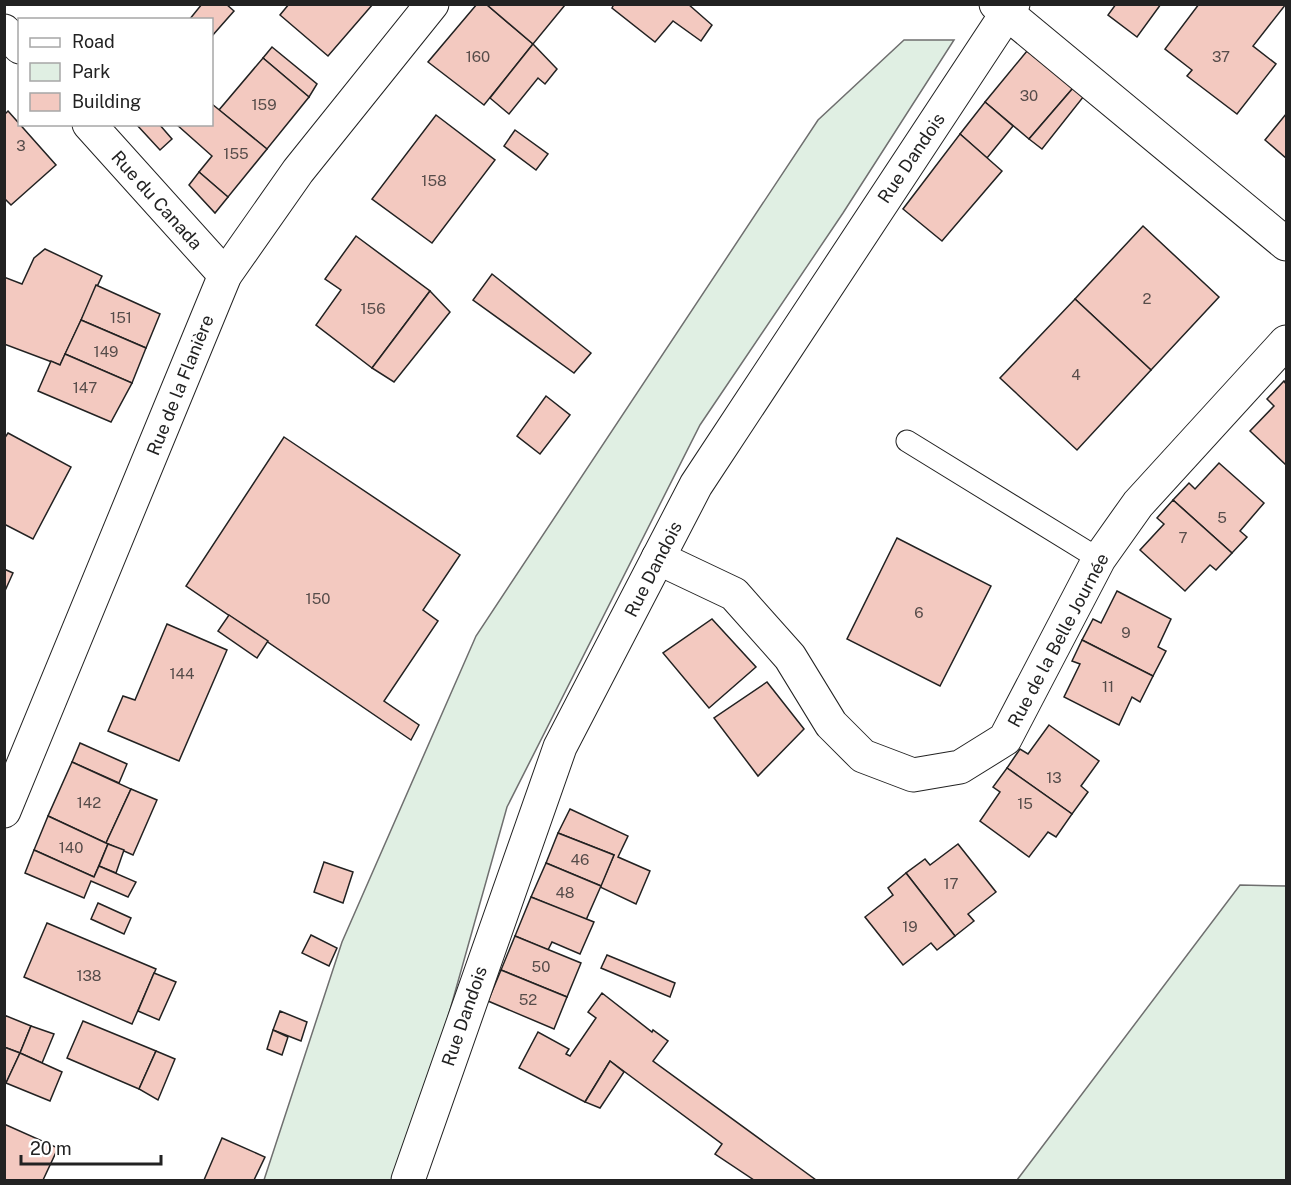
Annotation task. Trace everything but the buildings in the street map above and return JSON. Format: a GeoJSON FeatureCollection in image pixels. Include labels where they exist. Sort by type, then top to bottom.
{"type":"FeatureCollection","features":[{"type":"Feature","properties":{"kind":"street","name":"Rue de la Flanière"},"geometry":{"type":"LineString","coordinates":[[4,811],[225,275],[298,171],[432,4]]}},
{"type":"Feature","properties":{"kind":"street","name":"Rue Dandois"},"geometry":{"type":"LineString","coordinates":[[408,1180],[560,747],[696,485],[1006,7],[1287,244]]}},
{"type":"Feature","properties":{"kind":"street"},"geometry":{"type":"LineString","coordinates":[[4,31],[18,45]]}},
{"type":"Feature","properties":{"kind":"street","name":"Rue du Canada"},"geometry":{"type":"LineString","coordinates":[[91,126],[225,275]]}},
{"type":"Feature","properties":{"kind":"street","name":"Rue de la Belle Journée"},"geometry":{"type":"LineString","coordinates":[[658,558],[734,594],[789,657],[831,724],[863,756],[913,775],[960,767],[1005,739],[1100,559],[1138,504],[1287,342]]}},
{"type":"Feature","properties":{"kind":"lane"},"geometry":{"type":"LineString","coordinates":[[907,441],[1100,559]]}},
{"type":"Feature","properties":{"kind":"green space"},"geometry":{"type":"Polygon","coordinates":[[[904,40],[954,40],[843,213],[700,425],[507,807],[425,1099],[396,1180],[264,1180],[342,942],[476,636],[818,120],[904,40]]]}},
{"type":"Feature","properties":{"kind":"green space"},"geometry":{"type":"Polygon","coordinates":[[[1240,885],[1286,886],[1286,1180],[1017,1180],[1240,885]]]}}]}
